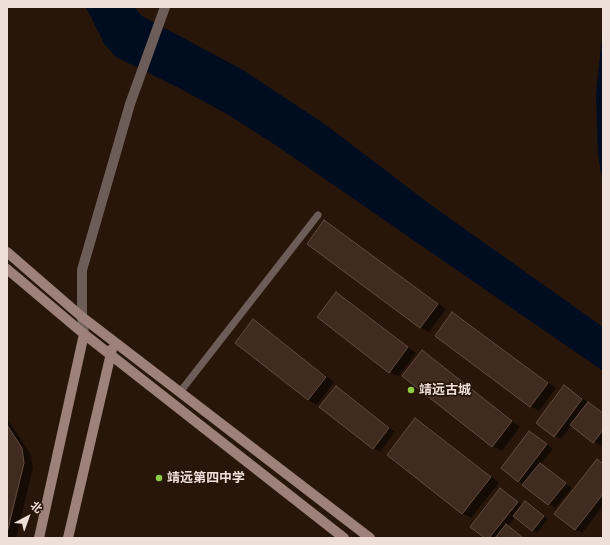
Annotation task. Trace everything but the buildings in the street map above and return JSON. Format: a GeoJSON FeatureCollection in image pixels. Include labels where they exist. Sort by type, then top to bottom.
{"type":"FeatureCollection","features":[{"type":"Feature","properties":{"kind":"main road"},"geometry":{"type":"LineString","coordinates":[[7,252],[82,317],[370,538]]}},
{"type":"Feature","properties":{"kind":"main road"},"geometry":{"type":"LineString","coordinates":[[7,269],[84,334],[344,538]]}},
{"type":"Feature","properties":{"kind":"main road"},"geometry":{"type":"LineString","coordinates":[[39,538],[84,334]]}},
{"type":"Feature","properties":{"kind":"main road"},"geometry":{"type":"LineString","coordinates":[[68,538],[114,341]]}},
{"type":"Feature","properties":{"kind":"street"},"geometry":{"type":"LineString","coordinates":[[84,334],[82,317],[82,270],[130,104],[165,7]]}},
{"type":"Feature","properties":{"kind":"lane"},"geometry":{"type":"LineString","coordinates":[[180,392],[318,215]]}},
{"type":"Feature","properties":{"kind":"water"},"geometry":{"type":"Polygon","coordinates":[[[86,7],[134,7],[142,16],[243,70],[326,125],[431,205],[603,327],[603,371],[277,146],[227,114],[179,88],[116,57],[105,45],[86,7]]]}},
{"type":"Feature","properties":{"kind":"water"},"geometry":{"type":"Polygon","coordinates":[[[603,26],[603,184],[598,155],[596,94],[603,26]]]}},
{"type":"Feature","properties":{"kind":"place","name":"靖远古城"},"geometry":{"type":"Point","coordinates":[411,390]}},
{"type":"Feature","properties":{"kind":"place","name":"靖远第四中学"},"geometry":{"type":"Point","coordinates":[159,478]}}]}
